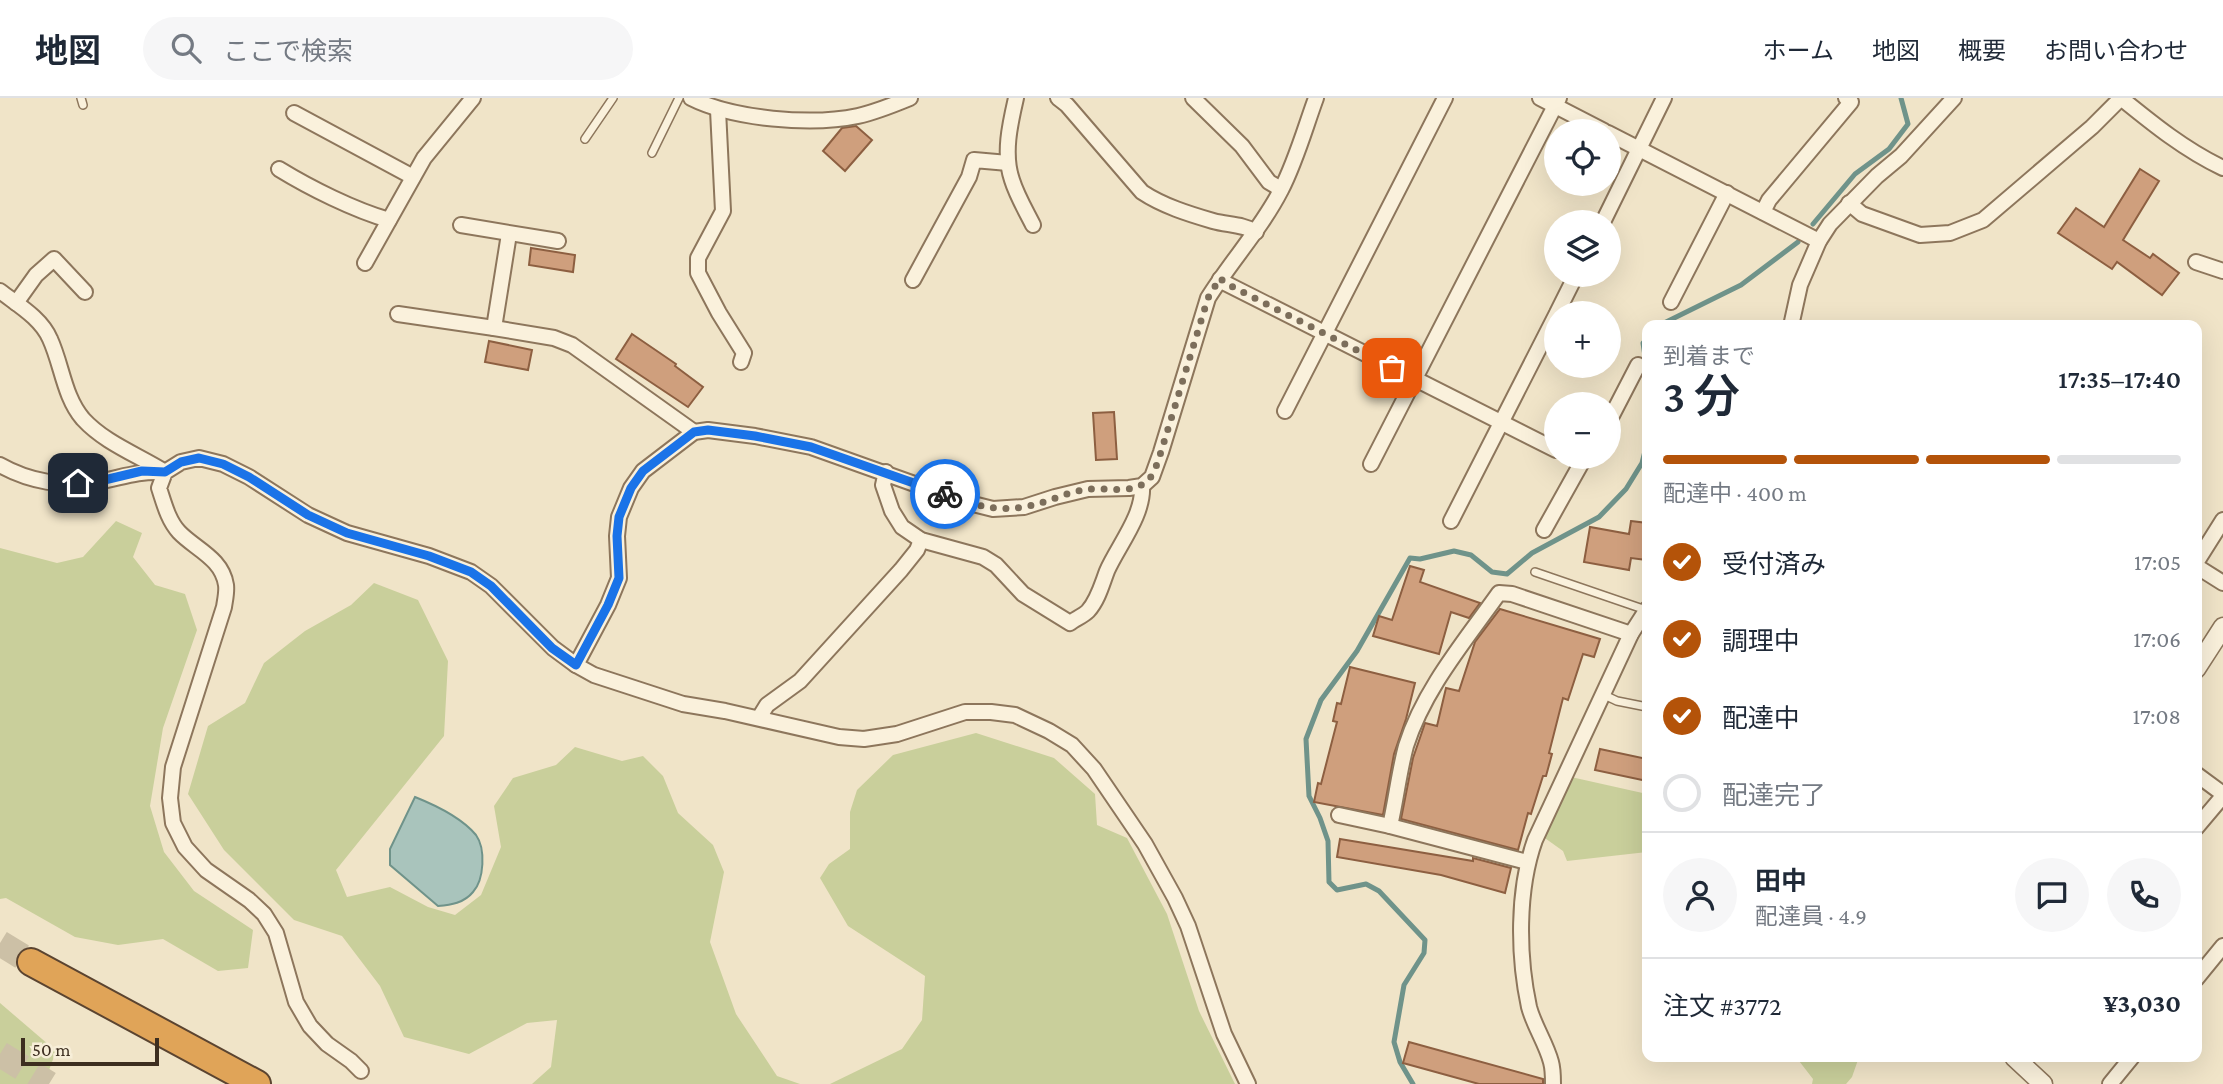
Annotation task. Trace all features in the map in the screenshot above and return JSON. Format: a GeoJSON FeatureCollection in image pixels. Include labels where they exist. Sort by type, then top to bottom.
{"type":"FeatureCollection","features":[{"type":"Feature","properties":{"kind":"highway"},"geometry":{"type":"LineString","coordinates":[[31,962],[257,1084]]}},
{"type":"Feature","properties":{"kind":"street"},"geometry":{"type":"LineString","coordinates":[[365,263],[413,177],[473,98]]}},
{"type":"Feature","properties":{"kind":"street"},"geometry":{"type":"LineString","coordinates":[[691,98],[718,110],[786,120],[856,116],[910,98]]}},
{"type":"Feature","properties":{"kind":"street"},"geometry":{"type":"LineString","coordinates":[[749,98],[751,115]]}},
{"type":"Feature","properties":{"kind":"street"},"geometry":{"type":"LineString","coordinates":[[1016,98],[1008,141],[1011,180],[1034,225]]}},
{"type":"Feature","properties":{"kind":"street"},"geometry":{"type":"LineString","coordinates":[[1058,98],[1142,191],[1156,201],[1215,222],[1249,228],[1256,232]]}},
{"type":"Feature","properties":{"kind":"street"},"geometry":{"type":"LineString","coordinates":[[1193,98],[1242,146],[1269,182],[1282,189]]}},
{"type":"Feature","properties":{"kind":"street"},"geometry":{"type":"LineString","coordinates":[[576,665],[608,605],[619,578],[619,517],[631,488],[643,471],[694,432],[708,430],[755,436],[811,447],[965,502],[993,509],[1024,507],[1088,489],[1142,486],[1152,477],[1161,452],[1208,298],[1256,232],[1282,189],[1316,98]]}},
{"type":"Feature","properties":{"kind":"street"},"geometry":{"type":"LineString","coordinates":[[1285,411],[1445,98]]}},
{"type":"Feature","properties":{"kind":"street"},"geometry":{"type":"LineString","coordinates":[[1540,98],[1557,102],[1585,119]]}},
{"type":"Feature","properties":{"kind":"street"},"geometry":{"type":"LineString","coordinates":[[1609,210],[1664,98]]}},
{"type":"Feature","properties":{"kind":"street"},"geometry":{"type":"LineString","coordinates":[[1763,212],[1769,200],[1851,102],[1846,98]]}},
{"type":"Feature","properties":{"kind":"street"},"geometry":{"type":"LineString","coordinates":[[1792,320],[1800,285],[1819,241],[1830,224],[1877,176],[1901,156],[1954,98]]}},
{"type":"Feature","properties":{"kind":"street"},"geometry":{"type":"LineString","coordinates":[[1849,203],[1862,214],[1920,235],[1950,233],[1961,229],[1983,220],[2092,127],[2121,98],[2165,133],[2223,168]]}},
{"type":"Feature","properties":{"kind":"street"},"geometry":{"type":"LineString","coordinates":[[1371,464],[1557,102]]}},
{"type":"Feature","properties":{"kind":"street"},"geometry":{"type":"LineString","coordinates":[[718,110],[723,211],[698,258],[698,273],[719,313],[739,342],[744,353],[741,362]]}},
{"type":"Feature","properties":{"kind":"street"},"geometry":{"type":"LineString","coordinates":[[294,113],[413,177]]}},
{"type":"Feature","properties":{"kind":"street"},"geometry":{"type":"LineString","coordinates":[[1621,140],[1819,241]]}},
{"type":"Feature","properties":{"kind":"street"},"geometry":{"type":"LineString","coordinates":[[913,280],[969,177],[974,160],[1009,163]]}},
{"type":"Feature","properties":{"kind":"street"},"geometry":{"type":"LineString","coordinates":[[279,169],[389,220]]}},
{"type":"Feature","properties":{"kind":"street"},"geometry":{"type":"LineString","coordinates":[[1671,303],[1727,193]]}},
{"type":"Feature","properties":{"kind":"street"},"geometry":{"type":"LineString","coordinates":[[461,225],[558,241]]}},
{"type":"Feature","properties":{"kind":"street"},"geometry":{"type":"LineString","coordinates":[[494,328],[509,234]]}},
{"type":"Feature","properties":{"kind":"street"},"geometry":{"type":"LineString","coordinates":[[16,303],[36,275],[54,259],[85,292]]}},
{"type":"Feature","properties":{"kind":"street"},"geometry":{"type":"LineString","coordinates":[[2196,262],[2223,271]]}},
{"type":"Feature","properties":{"kind":"street"},"geometry":{"type":"LineString","coordinates":[[1220,278],[1225,283],[1544,444]]}},
{"type":"Feature","properties":{"kind":"street"},"geometry":{"type":"LineString","coordinates":[[0,291],[39,321],[50,338],[67,392],[82,418],[106,439],[165,472]]}},
{"type":"Feature","properties":{"kind":"street"},"geometry":{"type":"LineString","coordinates":[[398,314],[554,338],[572,345],[694,432]]}},
{"type":"Feature","properties":{"kind":"street"},"geometry":{"type":"LineString","coordinates":[[1451,521],[1544,338]]}},
{"type":"Feature","properties":{"kind":"street"},"geometry":{"type":"LineString","coordinates":[[1621,398],[1638,365]]}},
{"type":"Feature","properties":{"kind":"street"},"geometry":{"type":"LineString","coordinates":[[0,465],[29,478],[60,483],[96,482],[142,471],[165,472],[181,462],[199,458],[223,464],[249,477],[308,515],[347,533],[429,556],[471,572],[491,586],[552,648],[576,665],[594,675],[682,704],[759,718],[839,737],[864,739],[897,734],[965,712],[1015,715],[1049,731],[1072,745],[1101,780],[1175,898],[1188,926],[1224,1034],[1248,1084]]}},
{"type":"Feature","properties":{"kind":"street"},"geometry":{"type":"LineString","coordinates":[[1544,530],[1576,469]]}},
{"type":"Feature","properties":{"kind":"street"},"geometry":{"type":"LineString","coordinates":[[165,472],[159,488],[169,518],[180,533],[207,554],[220,569],[226,585],[224,607],[173,767],[170,798],[173,824],[184,847],[206,870],[264,914],[276,933],[296,1002],[310,1026],[327,1044],[361,1071]]}},
{"type":"Feature","properties":{"kind":"street"},"geometry":{"type":"LineString","coordinates":[[886,472],[883,485],[892,510],[902,527],[920,540],[983,556],[996,565],[1023,594],[1070,623],[1088,611],[1101,588],[1126,538],[1142,494],[1142,486]]}},
{"type":"Feature","properties":{"kind":"street"},"geometry":{"type":"LineString","coordinates":[[2202,554],[2223,520]]}},
{"type":"Feature","properties":{"kind":"street"},"geometry":{"type":"LineString","coordinates":[[759,718],[767,705],[800,681],[883,590],[917,550],[920,540]]}},
{"type":"Feature","properties":{"kind":"street"},"geometry":{"type":"LineString","coordinates":[[2202,568],[2223,583]]}},
{"type":"Feature","properties":{"kind":"street"},"geometry":{"type":"LineString","coordinates":[[1390,826],[1406,747],[1422,707],[1499,593],[1512,594],[1631,634]]}},
{"type":"Feature","properties":{"kind":"street"},"geometry":{"type":"LineString","coordinates":[[1553,1084],[1552,1063],[1530,1009],[1524,973],[1522,895],[1527,862],[1602,695],[1642,616]]}},
{"type":"Feature","properties":{"kind":"street"},"geometry":{"type":"LineString","coordinates":[[2202,660],[2223,627]]}},
{"type":"Feature","properties":{"kind":"street"},"geometry":{"type":"LineString","coordinates":[[2202,779],[2223,795],[2202,821]]}},
{"type":"Feature","properties":{"kind":"street"},"geometry":{"type":"LineString","coordinates":[[1339,815],[1527,862]]}},
{"type":"Feature","properties":{"kind":"street"},"geometry":{"type":"LineString","coordinates":[[2202,972],[2223,946]]}},
{"type":"Feature","properties":{"kind":"street"},"geometry":{"type":"LineString","coordinates":[[2019,1062],[2043,1084]]}},
{"type":"Feature","properties":{"kind":"street"},"geometry":{"type":"LineString","coordinates":[[2110,1084],[2128,1062]]}},
{"type":"Feature","properties":{"kind":"lane"},"geometry":{"type":"LineString","coordinates":[[585,139],[612,98]]}},
{"type":"Feature","properties":{"kind":"lane"},"geometry":{"type":"LineString","coordinates":[[652,153],[679,98]]}},
{"type":"Feature","properties":{"kind":"lane"},"geometry":{"type":"LineString","coordinates":[[1535,572],[1642,609]]}},
{"type":"Feature","properties":{"kind":"lane"},"geometry":{"type":"LineString","coordinates":[[1602,695],[1642,706]]}},
{"type":"Feature","properties":{"kind":"green space"},"geometry":{"type":"Polygon","coordinates":[[[116,521],[142,533],[133,557],[155,585],[185,594],[197,630],[163,728],[150,806],[164,852],[194,891],[253,930],[248,968],[218,971],[163,939],[118,945],[75,937],[6,898],[0,899],[0,548],[57,563],[83,557],[116,521]]]}},
{"type":"Feature","properties":{"kind":"green space"},"geometry":{"type":"Polygon","coordinates":[[[374,583],[418,600],[448,661],[444,736],[336,870],[347,897],[390,887],[428,907],[455,915],[481,895],[501,847],[494,806],[513,778],[556,765],[575,747],[622,761],[643,756],[663,776],[678,813],[713,845],[724,872],[710,942],[736,1014],[777,1076],[800,1084],[532,1084],[551,1067],[557,1020],[527,1023],[469,1054],[404,1037],[380,986],[342,936],[294,920],[224,850],[188,794],[208,726],[245,703],[264,663],[305,631],[351,605],[374,583]]]}},
{"type":"Feature","properties":{"kind":"green space"},"geometry":{"type":"Polygon","coordinates":[[[976,733],[1054,758],[1095,794],[1097,825],[1127,838],[1167,914],[1199,1011],[1235,1084],[830,1084],[902,1049],[922,1020],[925,976],[848,926],[820,878],[829,864],[850,849],[850,812],[857,790],[893,755],[976,733]]]}},
{"type":"Feature","properties":{"kind":"green space"},"geometry":{"type":"Polygon","coordinates":[[[1571,777],[1642,793],[1642,853],[1567,861],[1563,851],[1542,836],[1571,777]]]}},
{"type":"Feature","properties":{"kind":"green space"},"geometry":{"type":"Polygon","coordinates":[[[0,1003],[56,1051],[44,1084],[0,1084],[0,1003]]]}},
{"type":"Feature","properties":{"kind":"green space"},"geometry":{"type":"Polygon","coordinates":[[[1800,1062],[1857,1062],[1852,1077],[1846,1084],[1812,1084],[1813,1079],[1800,1062]]]}},
{"type":"Feature","properties":{"kind":"water"},"geometry":{"type":"Polygon","coordinates":[[[415,797],[456,818],[476,835],[479,841],[482,856],[480,880],[473,892],[461,901],[438,906],[390,865],[390,849],[415,797]]]}},
{"type":"Feature","properties":{"kind":"building"},"geometry":{"type":"Polygon","coordinates":[[[856,126],[872,140],[845,171],[823,151],[842,128],[856,126]]]}},
{"type":"Feature","properties":{"kind":"building"},"geometry":{"type":"Polygon","coordinates":[[[2140,169],[2159,181],[2123,240],[2150,258],[2153,254],[2179,273],[2162,295],[2117,262],[2112,269],[2058,233],[2076,208],[2104,227],[2140,169]]]}},
{"type":"Feature","properties":{"kind":"building"},"geometry":{"type":"Polygon","coordinates":[[[531,248],[575,255],[573,272],[529,265],[531,248]]]}},
{"type":"Feature","properties":{"kind":"building"},"geometry":{"type":"Polygon","coordinates":[[[632,334],[676,364],[675,366],[703,387],[688,407],[616,359],[632,334]]]}},
{"type":"Feature","properties":{"kind":"building"},"geometry":{"type":"Polygon","coordinates":[[[489,341],[532,350],[528,370],[485,362],[489,341]]]}},
{"type":"Feature","properties":{"kind":"building"},"geometry":{"type":"Polygon","coordinates":[[[1114,412],[1117,459],[1096,460],[1093,413],[1114,412]]]}},
{"type":"Feature","properties":{"kind":"building"},"geometry":{"type":"Polygon","coordinates":[[[1631,521],[1642,522],[1642,559],[1631,558],[1629,570],[1584,562],[1590,527],[1629,534],[1631,521]]]}},
{"type":"Feature","properties":{"kind":"building"},"geometry":{"type":"Polygon","coordinates":[[[1410,566],[1424,570],[1420,582],[1480,603],[1469,618],[1451,612],[1439,654],[1373,636],[1379,616],[1392,620],[1410,566]]]}},
{"type":"Feature","properties":{"kind":"building"},"geometry":{"type":"Polygon","coordinates":[[[1500,609],[1600,639],[1594,657],[1583,654],[1568,700],[1563,698],[1546,776],[1543,776],[1531,814],[1528,813],[1518,850],[1401,819],[1413,758],[1425,723],[1437,726],[1446,688],[1459,691],[1475,642],[1500,609]]]}},
{"type":"Feature","properties":{"kind":"building"},"geometry":{"type":"Polygon","coordinates":[[[1350,667],[1415,683],[1394,754],[1383,815],[1314,802],[1337,722],[1333,721],[1337,703],[1341,704],[1350,667]]]}},
{"type":"Feature","properties":{"kind":"building"},"geometry":{"type":"Polygon","coordinates":[[[1600,749],[1642,758],[1642,780],[1595,770],[1600,749]]]}},
{"type":"Feature","properties":{"kind":"building"},"geometry":{"type":"Polygon","coordinates":[[[1340,839],[1473,861],[1473,858],[1511,868],[1505,893],[1441,875],[1337,857],[1340,839]]]}},
{"type":"Feature","properties":{"kind":"building"},"geometry":{"type":"Polygon","coordinates":[[[1409,1042],[1543,1079],[1543,1084],[1479,1084],[1403,1063],[1409,1042]]]}},
{"type":"Feature","properties":{"kind":"waterway"},"geometry":{"type":"LineString","coordinates":[[1813,224],[1855,174],[1889,149],[1908,124],[1901,98]]}},
{"type":"Feature","properties":{"kind":"waterway"},"geometry":{"type":"LineString","coordinates":[[1670,320],[1741,285],[1798,242]]}},
{"type":"Feature","properties":{"kind":"waterway"},"geometry":{"type":"LineString","coordinates":[[1413,1084],[1400,1062],[1394,1042],[1404,985],[1424,953],[1425,940],[1379,891],[1366,884],[1337,890],[1329,882],[1328,841],[1309,796],[1306,739],[1321,700],[1357,651],[1410,558],[1420,559],[1454,551],[1471,555],[1492,572],[1507,574],[1532,553],[1599,517],[1626,489],[1642,463]]}},
{"type":"Feature","properties":{"kind":"tunnel"},"geometry":{"type":"LineString","coordinates":[[0,943],[31,962]]}},
{"type":"Feature","properties":{"kind":"tunnel"},"geometry":{"type":"LineString","coordinates":[[0,1054],[49,1084]]}},
{"type":"Feature","properties":{"kind":"way so far"},"geometry":{"type":"LineString","coordinates":[[945,494],[993,509],[1024,507],[1088,489],[1142,486],[1152,477],[1208,298],[1220,278],[1225,283],[1392,368]]}},
{"type":"Feature","properties":{"kind":"route"},"geometry":{"type":"LineString","coordinates":[[78,483],[96,482],[142,471],[165,472],[181,462],[199,458],[223,464],[249,477],[308,515],[347,533],[429,556],[471,572],[491,586],[552,648],[576,665],[608,605],[619,578],[619,517],[631,488],[643,471],[694,432],[708,430],[755,436],[811,447],[945,494]]}}]}
